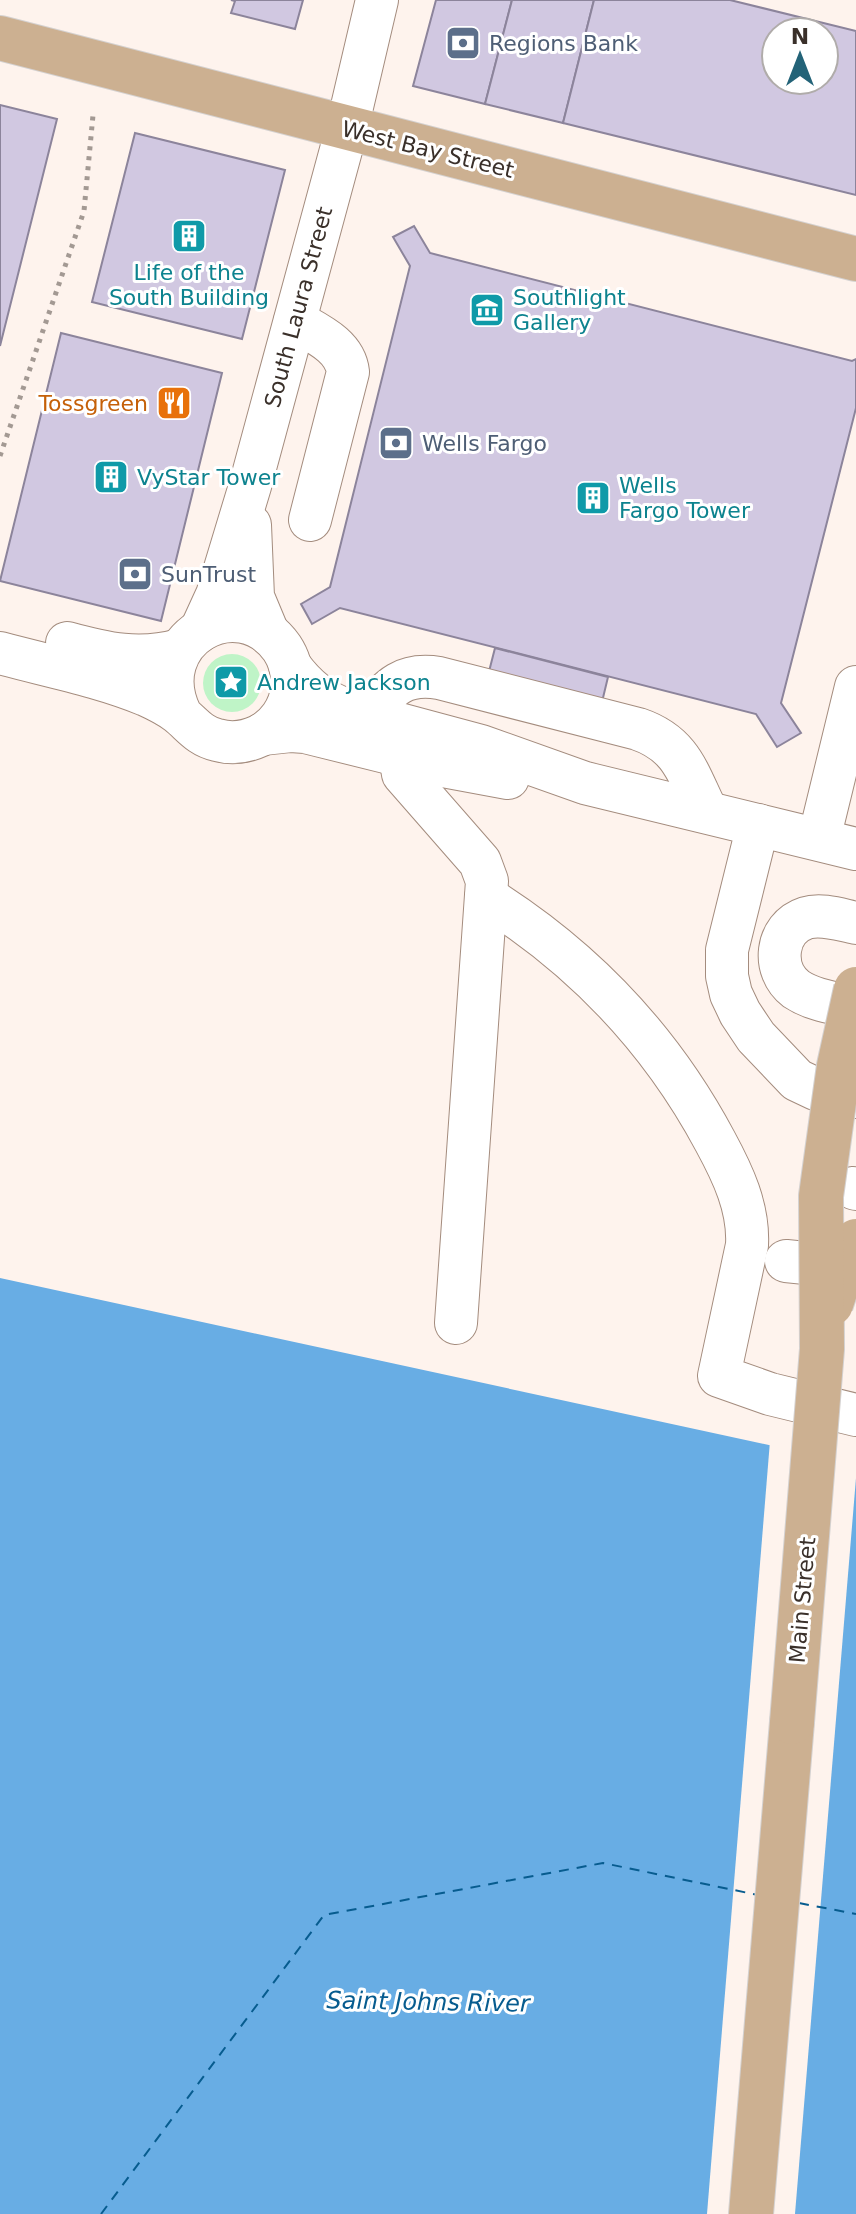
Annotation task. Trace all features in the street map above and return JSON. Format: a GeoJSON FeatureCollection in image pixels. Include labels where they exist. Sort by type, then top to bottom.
{"type":"FeatureCollection","features":[{"type":"Feature","properties":{"kind":"main road","name":"West Bay Street"},"geometry":{"type":"LineString","coordinates":[[0,38],[856,259]]}},
{"type":"Feature","properties":{"kind":"main road","name":"Main Street"},"geometry":{"type":"LineString","coordinates":[[751,2214],[822,1349],[822,1185],[838,1076],[856,989]]}},
{"type":"Feature","properties":{"kind":"main road"},"geometry":{"type":"LineString","coordinates":[[822,1349],[832,1298],[856,1241]]}},
{"type":"Feature","properties":{"kind":"street","name":"South Laura Street"},"geometry":{"type":"LineString","coordinates":[[190,640],[213,606],[250,486],[347,128],[377,0]]}},
{"type":"Feature","properties":{"kind":"street"},"geometry":{"type":"LineString","coordinates":[[295,321],[342,353],[348,372],[310,520]]}},
{"type":"Feature","properties":{"kind":"street","name":"South Laura Street"},"geometry":{"type":"LineString","coordinates":[[250,486],[253,597],[279,649]]}},
{"type":"Feature","properties":{"kind":"street"},"geometry":{"type":"LineString","coordinates":[[0,625],[106,654],[150,656],[190,640],[214,624],[242,622],[279,649],[302,682],[327,702],[347,710],[481,746],[585,783],[837,844],[856,687]]}},
{"type":"Feature","properties":{"kind":"street"},"geometry":{"type":"LineString","coordinates":[[181,715],[171,689],[174,663],[190,640]]}},
{"type":"Feature","properties":{"kind":"street"},"geometry":{"type":"LineString","coordinates":[[263,734],[277,722],[288,704],[292,686],[279,649]]}},
{"type":"Feature","properties":{"kind":"street"},"geometry":{"type":"LineString","coordinates":[[0,653],[130,689],[181,715],[196,731],[217,740],[241,742],[263,734],[305,732],[509,779],[585,783]]}},
{"type":"Feature","properties":{"kind":"street"},"geometry":{"type":"LineString","coordinates":[[367,715],[395,684],[421,676],[638,729],[658,737],[673,749],[707,812]]}},
{"type":"Feature","properties":{"kind":"street"},"geometry":{"type":"LineString","coordinates":[[400,756],[403,774],[480,862],[487,881],[456,1323]]}},
{"type":"Feature","properties":{"kind":"street"},"geometry":{"type":"LineString","coordinates":[[758,825],[728,942],[726,967],[731,994],[750,1029],[797,1080],[856,1097]]}},
{"type":"Feature","properties":{"kind":"street"},"geometry":{"type":"LineString","coordinates":[[486,897],[547,939],[604,989],[673,1072],[722,1154],[742,1203],[748,1235],[719,1376],[770,1394],[856,1415]]}},
{"type":"Feature","properties":{"kind":"street"},"geometry":{"type":"LineString","coordinates":[[856,923],[824,917],[803,919],[789,930],[779,954],[781,969],[797,990],[812,998],[856,1008]]}},
{"type":"Feature","properties":{"kind":"street"},"geometry":{"type":"LineString","coordinates":[[769,1051],[856,1070]]}},
{"type":"Feature","properties":{"kind":"street"},"geometry":{"type":"LineString","coordinates":[[786,1261],[856,1268]]}},
{"type":"Feature","properties":{"kind":"path"},"geometry":{"type":"LineString","coordinates":[[0,456],[84,211],[93,115]]}},
{"type":"Feature","properties":{"kind":"green space"},"geometry":{"type":"Polygon","coordinates":[[[232,654],[253,662],[261,683],[253,704],[232,712],[211,704],[203,683],[211,662],[232,654]]]}},
{"type":"Feature","properties":{"kind":"water","name":"Saint Johns River"},"geometry":{"type":"Polygon","coordinates":[[[0,1278],[856,1464],[856,2214],[0,2214],[0,1278]]]}},
{"type":"Feature","properties":{"kind":"pier"},"geometry":{"type":"Polygon","coordinates":[[[770,1441],[856,1460],[856,1478],[795,2214],[707,2214],[770,1441]]]}},
{"type":"Feature","properties":{"kind":"building"},"geometry":{"type":"Polygon","coordinates":[[[231,0],[303,0],[295,29],[231,13],[235,1],[231,0]]]}},
{"type":"Feature","properties":{"kind":"building","name":"Regions Bank"},"geometry":{"type":"Polygon","coordinates":[[[436,0],[512,0],[485,104],[413,86],[436,0]]]}},
{"type":"Feature","properties":{"kind":"building"},"geometry":{"type":"Polygon","coordinates":[[[512,0],[594,0],[563,123],[485,104],[512,0]]]}},
{"type":"Feature","properties":{"kind":"building"},"geometry":{"type":"Polygon","coordinates":[[[594,0],[730,0],[795,16],[760,16],[760,96],[840,96],[840,27],[856,31],[856,195],[563,123],[594,0]]]}},
{"type":"Feature","properties":{"kind":"building"},"geometry":{"type":"Polygon","coordinates":[[[0,105],[57,119],[0,346],[0,105]]]}},
{"type":"Feature","properties":{"kind":"building","name":"Life of the South Building"},"geometry":{"type":"Polygon","coordinates":[[[135,133],[285,170],[242,339],[92,302],[135,133]]]}},
{"type":"Feature","properties":{"kind":"building","name":"Wells Fargo Tower"},"geometry":{"type":"Polygon","coordinates":[[[414,226],[430,253],[852,361],[856,359],[856,408],[781,703],[801,733],[777,747],[756,714],[340,608],[312,624],[301,604],[330,587],[410,266],[393,237],[414,226]]]}},
{"type":"Feature","properties":{"kind":"building","name":"VyStar Tower"},"geometry":{"type":"Polygon","coordinates":[[[61,333],[222,373],[161,621],[0,581],[61,333]]]}},
{"type":"Feature","properties":{"kind":"building"},"geometry":{"type":"Polygon","coordinates":[[[495,648],[608,677],[596,727],[482,699],[495,648]]]}},
{"type":"Feature","properties":{"kind":"ferry route"},"geometry":{"type":"LineString","coordinates":[[101,2214],[324,1915],[603,1863],[758,1895]]}},
{"type":"Feature","properties":{"kind":"ferry route"},"geometry":{"type":"LineString","coordinates":[[799,1903],[856,1914]]}},
{"type":"Feature","properties":{"kind":"place","name":"Regions Bank"},"geometry":{"type":"Point","coordinates":[463,43]}},
{"type":"Feature","properties":{"kind":"place","name":"Life of the South Building"},"geometry":{"type":"Point","coordinates":[189,236]}},
{"type":"Feature","properties":{"kind":"place","name":"Southlight Gallery"},"geometry":{"type":"Point","coordinates":[487,310]}},
{"type":"Feature","properties":{"kind":"place","name":"Tossgreen"},"geometry":{"type":"Point","coordinates":[174,403]}},
{"type":"Feature","properties":{"kind":"place","name":"Wells Fargo"},"geometry":{"type":"Point","coordinates":[396,443]}},
{"type":"Feature","properties":{"kind":"place","name":"VyStar Tower"},"geometry":{"type":"Point","coordinates":[111,477]}},
{"type":"Feature","properties":{"kind":"place","name":"Wells Fargo Tower"},"geometry":{"type":"Point","coordinates":[593,498]}},
{"type":"Feature","properties":{"kind":"place","name":"SunTrust"},"geometry":{"type":"Point","coordinates":[135,574]}},
{"type":"Feature","properties":{"kind":"place","name":"Andrew Jackson"},"geometry":{"type":"Point","coordinates":[231,682]}}]}
